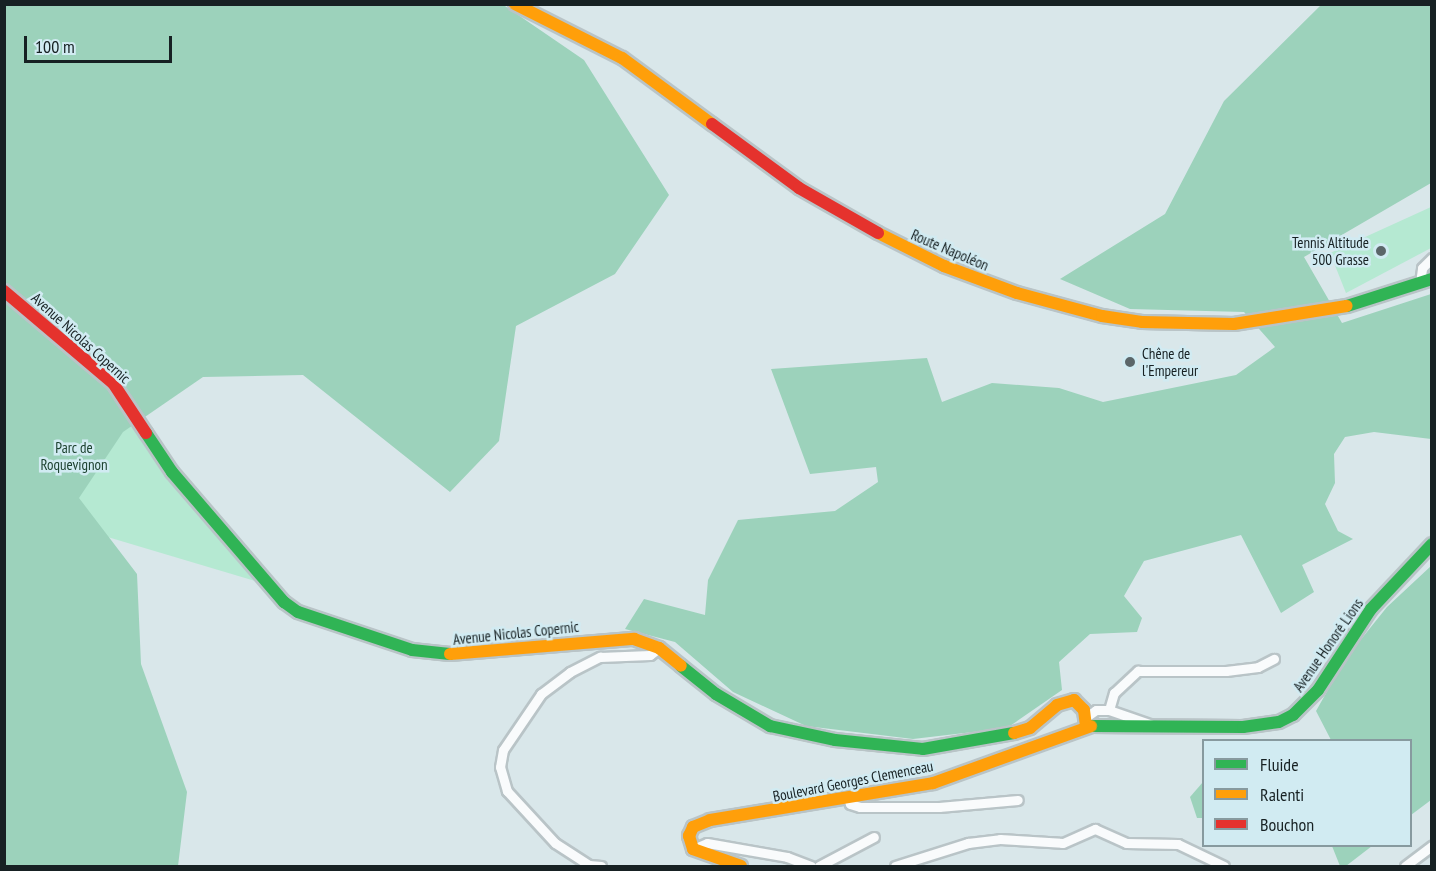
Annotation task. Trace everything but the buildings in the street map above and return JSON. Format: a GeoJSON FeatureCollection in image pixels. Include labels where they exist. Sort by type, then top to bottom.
{"type":"FeatureCollection","features":[{"type":"Feature","properties":{"kind":"main road","name":"Route Napoléon"},"geometry":{"type":"LineString","coordinates":[[515,4],[622,58],[768,167],[833,209],[912,252],[1017,293],[1102,316],[1142,322],[1209,325],[1309,315],[1426,281]]}},
{"type":"Feature","properties":{"kind":"main road","name":"Avenue Nicolas Copernic"},"geometry":{"type":"LineString","coordinates":[[4,291],[113,383],[172,472],[284,602],[298,612],[412,650],[444,655],[634,639],[659,648],[740,710],[770,726],[806,735],[923,749],[1014,735],[1066,701],[1080,703],[1086,722]]}},
{"type":"Feature","properties":{"kind":"main road","name":"Avenue Honoré Lions"},"geometry":{"type":"LineString","coordinates":[[1086,722],[1155,726],[1262,727],[1293,715],[1318,690],[1371,609],[1431,544]]}},
{"type":"Feature","properties":{"kind":"main road","name":"Boulevard Georges Clemenceau"},"geometry":{"type":"LineString","coordinates":[[693,849],[690,831],[698,823],[933,783],[1086,722]]}},
{"type":"Feature","properties":{"kind":"main road"},"geometry":{"type":"LineString","coordinates":[[693,849],[741,867]]}},
{"type":"Feature","properties":{"kind":"street"},"geometry":{"type":"LineString","coordinates":[[1426,281],[1422,268],[1431,258]]}},
{"type":"Feature","properties":{"kind":"street"},"geometry":{"type":"LineString","coordinates":[[601,867],[588,866],[555,843],[507,791],[500,767],[503,750],[541,694],[570,672],[600,657],[650,655],[659,648]]}},
{"type":"Feature","properties":{"kind":"street"},"geometry":{"type":"LineString","coordinates":[[1109,710],[1114,693],[1138,671],[1226,671],[1258,667],[1274,659]]}},
{"type":"Feature","properties":{"kind":"street"},"geometry":{"type":"LineString","coordinates":[[1086,722],[1096,710],[1109,710],[1155,726]]}},
{"type":"Feature","properties":{"kind":"street"},"geometry":{"type":"LineString","coordinates":[[848,798],[850,804],[860,807],[939,807],[1018,800]]}},
{"type":"Feature","properties":{"kind":"street"},"geometry":{"type":"LineString","coordinates":[[895,867],[968,843],[999,839],[1063,843],[1095,829],[1126,843],[1178,844],[1224,867]]}},
{"type":"Feature","properties":{"kind":"street"},"geometry":{"type":"LineString","coordinates":[[819,867],[874,837]]}},
{"type":"Feature","properties":{"kind":"street"},"geometry":{"type":"LineString","coordinates":[[693,849],[707,843],[787,857],[811,867]]}},
{"type":"Feature","properties":{"kind":"street"},"geometry":{"type":"LineString","coordinates":[[1405,867],[1431,846]]}},
{"type":"Feature","properties":{"kind":"green space","name":"Parc de Roquevignon"},"geometry":{"type":"Polygon","coordinates":[[[5,5],[505,6],[584,60],[669,195],[615,274],[516,326],[499,441],[450,492],[303,375],[203,377],[123,432],[79,498],[137,574],[141,664],[187,792],[178,866],[5,866],[5,5]]]}},
{"type":"Feature","properties":{"kind":"green space"},"geometry":{"type":"Polygon","coordinates":[[[1321,5],[1431,5],[1431,183],[1304,257],[1342,323],[1431,294],[1431,439],[1374,432],[1345,437],[1334,454],[1335,483],[1325,504],[1338,531],[1353,539],[1302,565],[1314,592],[1281,613],[1241,535],[1144,561],[1124,596],[1142,618],[1137,632],[1090,634],[1059,662],[1062,690],[1007,728],[913,739],[806,726],[733,692],[675,642],[625,629],[644,599],[705,615],[708,580],[738,520],[835,511],[878,482],[876,467],[810,474],[771,369],[927,358],[942,402],[992,383],[1059,388],[1103,402],[1236,375],[1275,347],[1244,312],[1130,309],[1060,279],[1165,214],[1224,101],[1321,5]]]}},
{"type":"Feature","properties":{"kind":"green space","name":"Tennis Altitude 500 Grasse"},"geometry":{"type":"Polygon","coordinates":[[[1431,207],[1431,248],[1346,293],[1330,253],[1431,207]]]}},
{"type":"Feature","properties":{"kind":"green space"},"geometry":{"type":"Polygon","coordinates":[[[116,393],[265,584],[64,524],[116,393]]]}},
{"type":"Feature","properties":{"kind":"green space"},"geometry":{"type":"Polygon","coordinates":[[[1431,566],[1431,800],[1412,814],[1412,739],[1330,739],[1316,711],[1346,658],[1387,607],[1431,566]]]}},
{"type":"Feature","properties":{"kind":"green space"},"geometry":{"type":"Polygon","coordinates":[[[1202,783],[1202,818],[1197,818],[1190,797],[1202,783]]]}},
{"type":"Feature","properties":{"kind":"green space"},"geometry":{"type":"Polygon","coordinates":[[[1332,847],[1371,847],[1346,866],[1340,866],[1332,847]]]}},
{"type":"Feature","properties":{"kind":"traffic: fast"},"geometry":{"type":"LineString","coordinates":[[1347,306],[1432,279]]}},
{"type":"Feature","properties":{"kind":"traffic: fast"},"geometry":{"type":"LineString","coordinates":[[146,433],[172,472],[284,602],[298,612],[412,650],[450,654]]}},
{"type":"Feature","properties":{"kind":"traffic: fast"},"geometry":{"type":"LineString","coordinates":[[1091,726],[1243,727],[1279,722],[1293,715],[1318,690],[1371,609],[1432,544]]}},
{"type":"Feature","properties":{"kind":"traffic: fast"},"geometry":{"type":"LineString","coordinates":[[681,666],[716,694],[770,726],[835,740],[923,749],[1014,733]]}},
{"type":"Feature","properties":{"kind":"traffic: slow"},"geometry":{"type":"LineString","coordinates":[[515,4],[622,58],[712,124]]}},
{"type":"Feature","properties":{"kind":"traffic: slow"},"geometry":{"type":"LineString","coordinates":[[878,233],[944,266],[1017,293],[1102,316],[1142,322],[1234,324],[1347,306]]}},
{"type":"Feature","properties":{"kind":"traffic: slow"},"geometry":{"type":"LineString","coordinates":[[450,654],[634,639],[659,648],[681,666]]}},
{"type":"Feature","properties":{"kind":"traffic: slow"},"geometry":{"type":"LineString","coordinates":[[1014,733],[1030,728],[1057,705],[1074,700],[1084,710],[1086,726]]}},
{"type":"Feature","properties":{"kind":"traffic: slow"},"geometry":{"type":"LineString","coordinates":[[741,866],[693,849],[689,836],[693,827],[710,820],[933,783],[1091,726]]}},
{"type":"Feature","properties":{"kind":"traffic: jam"},"geometry":{"type":"LineString","coordinates":[[712,124],[799,188],[878,233]]}},
{"type":"Feature","properties":{"kind":"traffic: jam"},"geometry":{"type":"LineString","coordinates":[[4,291],[113,383],[146,433]]}},
{"type":"Feature","properties":{"kind":"place","name":"Tennis Altitude 500 Grasse"},"geometry":{"type":"Point","coordinates":[1381,251]}},
{"type":"Feature","properties":{"kind":"place","name":"Chêne de l'Empereur"},"geometry":{"type":"Point","coordinates":[1130,362]}}]}
